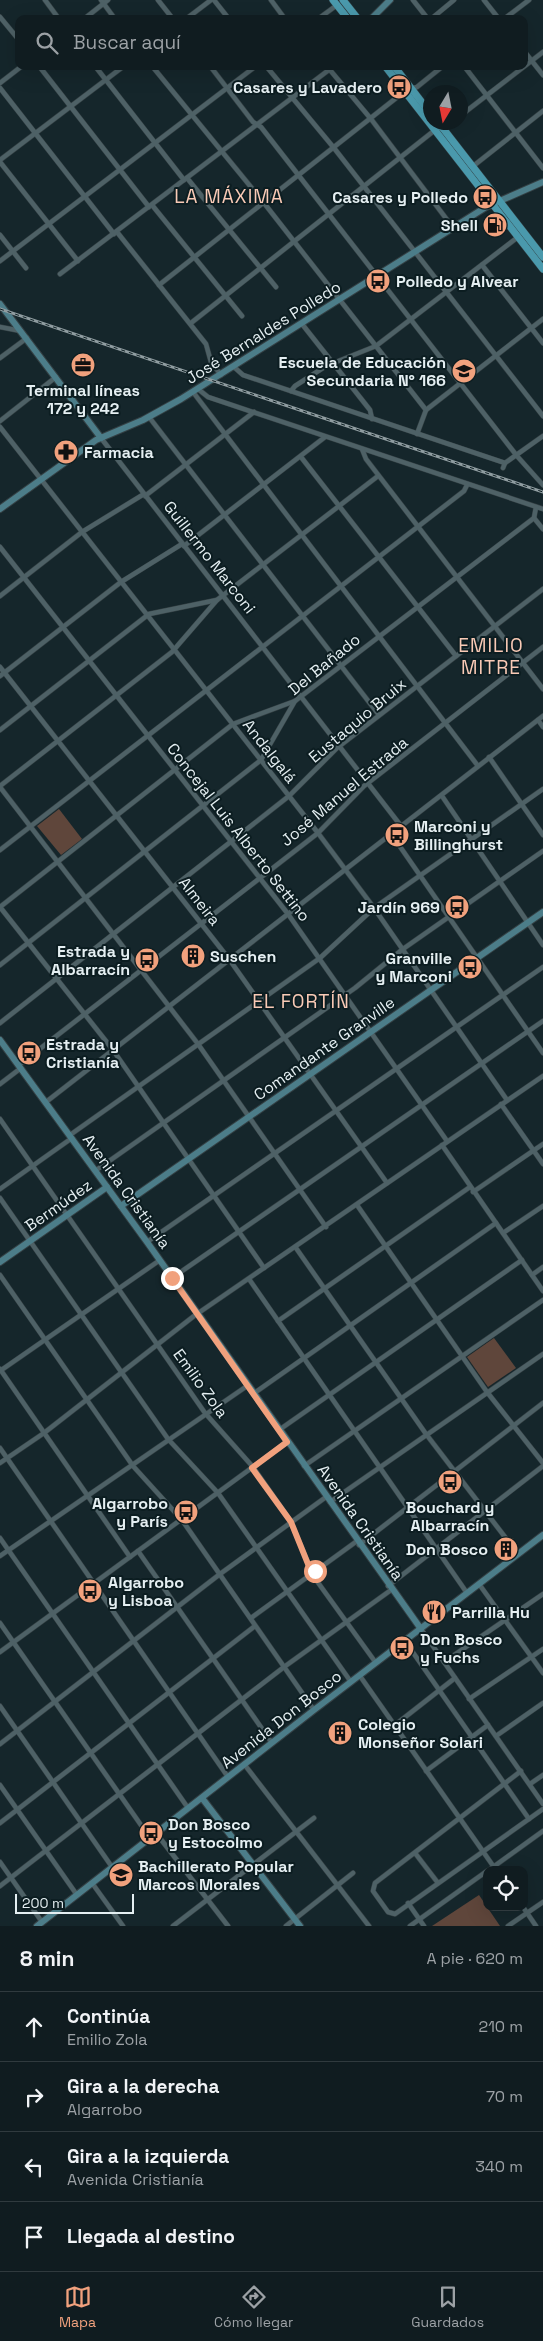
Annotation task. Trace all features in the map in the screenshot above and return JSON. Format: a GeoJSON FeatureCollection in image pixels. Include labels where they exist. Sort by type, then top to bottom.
{"type":"FeatureCollection","features":[{"type":"Feature","properties":{"kind":"main road"},"geometry":{"type":"LineString","coordinates":[[338,2],[346,15]]}},
{"type":"Feature","properties":{"kind":"main road"},"geometry":{"type":"LineString","coordinates":[[338,2],[353,15]]}},
{"type":"Feature","properties":{"kind":"main road"},"geometry":{"type":"LineString","coordinates":[[389,70],[423,106]]}},
{"type":"Feature","properties":{"kind":"main road"},"geometry":{"type":"LineString","coordinates":[[396,70],[408,90],[423,108]]}},
{"type":"Feature","properties":{"kind":"main road"},"geometry":{"type":"LineString","coordinates":[[440,130],[496,203],[543,257]]}},
{"type":"Feature","properties":{"kind":"main road"},"geometry":{"type":"LineString","coordinates":[[441,130],[472,167],[518,237],[543,268]]}},
{"type":"Feature","properties":{"kind":"street"},"geometry":{"type":"LineString","coordinates":[[45,0],[56,15]]}},
{"type":"Feature","properties":{"kind":"street"},"geometry":{"type":"LineString","coordinates":[[158,0],[170,15]]}},
{"type":"Feature","properties":{"kind":"street"},"geometry":{"type":"LineString","coordinates":[[192,15],[213,0],[226,15]]}},
{"type":"Feature","properties":{"kind":"street"},"geometry":{"type":"LineString","coordinates":[[271,0],[282,15]]}},
{"type":"Feature","properties":{"kind":"street"},"geometry":{"type":"LineString","coordinates":[[375,15],[390,0]]}},
{"type":"Feature","properties":{"kind":"street"},"geometry":{"type":"LineString","coordinates":[[413,0],[426,15]]}},
{"type":"Feature","properties":{"kind":"street"},"geometry":{"type":"LineString","coordinates":[[434,15],[454,0]]}},
{"type":"Feature","properties":{"kind":"street"},"geometry":{"type":"LineString","coordinates":[[484,0],[496,15]]}},
{"type":"Feature","properties":{"kind":"street"},"geometry":{"type":"LineString","coordinates":[[509,15],[529,0]]}},
{"type":"Feature","properties":{"kind":"street"},"geometry":{"type":"LineString","coordinates":[[88,15],[104,1],[113,15]]}},
{"type":"Feature","properties":{"kind":"street"},"geometry":{"type":"LineString","coordinates":[[323,15],[338,2]]}},
{"type":"Feature","properties":{"kind":"street"},"geometry":{"type":"LineString","coordinates":[[0,17],[15,35]]}},
{"type":"Feature","properties":{"kind":"street"},"geometry":{"type":"LineString","coordinates":[[528,64],[543,52]]}},
{"type":"Feature","properties":{"kind":"street"},"geometry":{"type":"LineString","coordinates":[[528,56],[543,75]]}},
{"type":"Feature","properties":{"kind":"street"},"geometry":{"type":"LineString","coordinates":[[0,83],[17,70]]}},
{"type":"Feature","properties":{"kind":"street"},"geometry":{"type":"LineString","coordinates":[[42,70],[120,170],[242,316]]}},
{"type":"Feature","properties":{"kind":"street"},"geometry":{"type":"LineString","coordinates":[[99,70],[155,144],[230,230],[276,287]]}},
{"type":"Feature","properties":{"kind":"street"},"geometry":{"type":"LineString","coordinates":[[78,261],[0,161],[119,70]]}},
{"type":"Feature","properties":{"kind":"street"},"geometry":{"type":"LineString","coordinates":[[155,70],[264,203],[426,410]]}},
{"type":"Feature","properties":{"kind":"street"},"geometry":{"type":"LineString","coordinates":[[213,70],[330,214],[517,456],[538,482],[543,485]]}},
{"type":"Feature","properties":{"kind":"street"},"geometry":{"type":"LineString","coordinates":[[0,262],[251,70]]}},
{"type":"Feature","properties":{"kind":"street"},"geometry":{"type":"LineString","coordinates":[[269,70],[334,148],[543,416]]}},
{"type":"Feature","properties":{"kind":"street"},"geometry":{"type":"LineString","coordinates":[[60,274],[329,70]]}},
{"type":"Feature","properties":{"kind":"street"},"geometry":{"type":"LineString","coordinates":[[331,70],[371,119],[454,228]]}},
{"type":"Feature","properties":{"kind":"street"},"geometry":{"type":"LineString","coordinates":[[159,285],[408,90],[437,70]]}},
{"type":"Feature","properties":{"kind":"street"},"geometry":{"type":"LineString","coordinates":[[467,70],[543,168]]}},
{"type":"Feature","properties":{"kind":"street"},"geometry":{"type":"LineString","coordinates":[[468,110],[520,70]]}},
{"type":"Feature","properties":{"kind":"street"},"geometry":{"type":"LineString","coordinates":[[0,88],[84,197],[191,323],[206,344],[211,362],[221,375]]}},
{"type":"Feature","properties":{"kind":"street"},"geometry":{"type":"LineString","coordinates":[[472,167],[543,111]]}},
{"type":"Feature","properties":{"kind":"street"},"geometry":{"type":"LineString","coordinates":[[191,323],[434,130]]}},
{"type":"Feature","properties":{"kind":"street","name":"José Bernaldes Polledo"},"geometry":{"type":"LineString","coordinates":[[0,509],[101,438],[148,417],[196,390],[454,228],[496,203],[543,182]]}},
{"type":"Feature","properties":{"kind":"street"},"geometry":{"type":"LineString","coordinates":[[0,235],[26,268]]}},
{"type":"Feature","properties":{"kind":"street"},"geometry":{"type":"LineString","coordinates":[[292,391],[295,386],[332,363],[376,346],[518,237]]}},
{"type":"Feature","properties":{"kind":"street"},"geometry":{"type":"LineString","coordinates":[[482,265],[543,344]]}},
{"type":"Feature","properties":{"kind":"street","name":"Guillermo Marconi"},"geometry":{"type":"LineString","coordinates":[[0,304],[183,545],[369,782],[401,826]]}},
{"type":"Feature","properties":{"kind":"street"},"geometry":{"type":"LineString","coordinates":[[417,434],[426,410],[543,319]]}},
{"type":"Feature","properties":{"kind":"street"},"geometry":{"type":"LineString","coordinates":[[302,324],[370,410],[372,419]]}},
{"type":"Feature","properties":{"kind":"street"},"geometry":{"type":"LineString","coordinates":[[0,327],[22,331]]}},
{"type":"Feature","properties":{"kind":"street"},"geometry":{"type":"LineString","coordinates":[[0,358],[27,338]]}},
{"type":"Feature","properties":{"kind":"street"},"geometry":{"type":"LineString","coordinates":[[234,367],[243,375],[417,434],[504,466],[543,436]]}},
{"type":"Feature","properties":{"kind":"street"},"geometry":{"type":"LineString","coordinates":[[0,421],[56,377]]}},
{"type":"Feature","properties":{"kind":"street"},"geometry":{"type":"LineString","coordinates":[[196,390],[208,397],[543,509]]}},
{"type":"Feature","properties":{"kind":"street"},"geometry":{"type":"LineString","coordinates":[[196,390],[263,485],[478,766]]}},
{"type":"Feature","properties":{"kind":"street"},"geometry":{"type":"LineString","coordinates":[[0,596],[82,532],[145,495],[254,412]]}},
{"type":"Feature","properties":{"kind":"street"},"geometry":{"type":"LineString","coordinates":[[148,417],[301,616],[380,715]]}},
{"type":"Feature","properties":{"kind":"street","name":"Andalgalá"},"geometry":{"type":"LineString","coordinates":[[0,427],[318,832],[458,1026],[507,1100]]}},
{"type":"Feature","properties":{"kind":"street"},"geometry":{"type":"LineString","coordinates":[[2,674],[121,582],[183,545],[224,516],[325,437]]}},
{"type":"Feature","properties":{"kind":"street"},"geometry":{"type":"LineString","coordinates":[[362,449],[364,456],[378,476],[543,689]]}},
{"type":"Feature","properties":{"kind":"street"},"geometry":{"type":"LineString","coordinates":[[301,457],[456,656]]}},
{"type":"Feature","properties":{"kind":"street"},"geometry":{"type":"LineString","coordinates":[[326,1227],[170,1006],[0,787],[174,650],[217,600],[378,476]]}},
{"type":"Feature","properties":{"kind":"street"},"geometry":{"type":"LineString","coordinates":[[0,850],[464,491],[467,485]]}},
{"type":"Feature","properties":{"kind":"street"},"geometry":{"type":"LineString","coordinates":[[536,507],[534,518],[543,529]]}},
{"type":"Feature","properties":{"kind":"street","name":"Del Bañado"},"geometry":{"type":"LineString","coordinates":[[0,965],[261,760],[295,701],[534,518]]}},
{"type":"Feature","properties":{"kind":"street","name":"Concejal Luis Alberto Settino"},"geometry":{"type":"LineString","coordinates":[[0,547],[288,914],[447,1141]]}},
{"type":"Feature","properties":{"kind":"street","name":"Eustaquio Bruix"},"geometry":{"type":"LineString","coordinates":[[0,1023],[289,796],[340,746],[543,589]]}},
{"type":"Feature","properties":{"kind":"street"},"geometry":{"type":"LineString","coordinates":[[0,730],[147,615],[217,600]]}},
{"type":"Feature","properties":{"kind":"street","name":"José Manuel Estrada"},"geometry":{"type":"LineString","coordinates":[[0,1084],[85,1014],[318,832],[369,782],[543,647]]}},
{"type":"Feature","properties":{"kind":"street","name":"Almeira"},"geometry":{"type":"LineString","coordinates":[[0,667],[2,674],[31,706],[229,959],[386,1183]]}},
{"type":"Feature","properties":{"kind":"street"},"geometry":{"type":"LineString","coordinates":[[264,1268],[113,1050],[0,907],[233,724],[295,701]]}},
{"type":"Feature","properties":{"kind":"street"},"geometry":{"type":"LineString","coordinates":[[46,1102],[543,716]]}},
{"type":"Feature","properties":{"kind":"street"},"geometry":{"type":"LineString","coordinates":[[538,720],[543,727]]}},
{"type":"Feature","properties":{"kind":"street"},"geometry":{"type":"LineString","coordinates":[[489,758],[543,835]]}},
{"type":"Feature","properties":{"kind":"street"},"geometry":{"type":"LineString","coordinates":[[0,1189],[138,1086],[320,958],[374,908],[543,790]]}},
{"type":"Feature","properties":{"kind":"street"},"geometry":{"type":"LineString","coordinates":[[442,796],[543,945]]}},
{"type":"Feature","properties":{"kind":"street"},"geometry":{"type":"LineString","coordinates":[[392,835],[543,1053]]}},
{"type":"Feature","properties":{"kind":"street"},"geometry":{"type":"LineString","coordinates":[[95,1171],[284,1038],[403,949],[543,851]]}},
{"type":"Feature","properties":{"kind":"street","name":"Comandante Granville"},"geometry":{"type":"LineString","coordinates":[[121,1206],[543,912]]}},
{"type":"Feature","properties":{"kind":"street"},"geometry":{"type":"LineString","coordinates":[[147,1242],[543,967]]}},
{"type":"Feature","properties":{"kind":"street"},"geometry":{"type":"LineString","coordinates":[[172,1278],[543,1021]]}},
{"type":"Feature","properties":{"kind":"street","name":"Avenida Cristianía"},"geometry":{"type":"LineString","coordinates":[[0,1040],[160,1260],[358,1543],[421,1629]]}},
{"type":"Feature","properties":{"kind":"street"},"geometry":{"type":"LineString","coordinates":[[0,1463],[44,1433],[198,1314],[543,1076]]}},
{"type":"Feature","properties":{"kind":"street"},"geometry":{"type":"LineString","coordinates":[[501,1104],[543,1164]]}},
{"type":"Feature","properties":{"kind":"street","name":"Emilio Zola"},"geometry":{"type":"LineString","coordinates":[[0,1119],[205,1413],[252,1468],[291,1522],[312,1572],[376,1664]]}},
{"type":"Feature","properties":{"kind":"street"},"geometry":{"type":"LineString","coordinates":[[278,1321],[386,1246],[543,1144]]}},
{"type":"Feature","properties":{"kind":"street"},"geometry":{"type":"LineString","coordinates":[[442,1145],[543,1291]]}},
{"type":"Feature","properties":{"kind":"street","name":"Bermúdez"},"geometry":{"type":"LineString","coordinates":[[0,1262],[107,1187]]}},
{"type":"Feature","properties":{"kind":"street"},"geometry":{"type":"LineString","coordinates":[[0,1198],[168,1439],[218,1493],[351,1682]]}},
{"type":"Feature","properties":{"kind":"street"},"geometry":{"type":"LineString","coordinates":[[357,1205],[461,1356],[543,1463]]}},
{"type":"Feature","properties":{"kind":"street"},"geometry":{"type":"LineString","coordinates":[[503,1233],[543,1206]]}},
{"type":"Feature","properties":{"kind":"street"},"geometry":{"type":"LineString","coordinates":[[253,1394],[496,1223]]}},
{"type":"Feature","properties":{"kind":"street"},"geometry":{"type":"LineString","coordinates":[[296,1248],[426,1434],[518,1554]]}},
{"type":"Feature","properties":{"kind":"street"},"geometry":{"type":"LineString","coordinates":[[130,1557],[0,1370],[160,1260]]}},
{"type":"Feature","properties":{"kind":"street"},"geometry":{"type":"LineString","coordinates":[[279,1430],[522,1260]]}},
{"type":"Feature","properties":{"kind":"street"},"geometry":{"type":"LineString","coordinates":[[532,1275],[543,1267]]}},
{"type":"Feature","properties":{"kind":"street"},"geometry":{"type":"LineString","coordinates":[[0,1275],[132,1464],[182,1520],[314,1710]]}},
{"type":"Feature","properties":{"kind":"street"},"geometry":{"type":"LineString","coordinates":[[249,1279],[468,1593]]}},
{"type":"Feature","properties":{"kind":"street"},"geometry":{"type":"LineString","coordinates":[[304,1466],[543,1300]]}},
{"type":"Feature","properties":{"kind":"street"},"geometry":{"type":"LineString","coordinates":[[0,1744],[220,1574],[291,1522],[380,1467],[543,1354]]}},
{"type":"Feature","properties":{"kind":"street"},"geometry":{"type":"LineString","coordinates":[[0,1556],[205,1413],[247,1386]]}},
{"type":"Feature","properties":{"kind":"street"},"geometry":{"type":"LineString","coordinates":[[251,1618],[312,1572],[408,1508],[543,1403]]}},
{"type":"Feature","properties":{"kind":"street"},"geometry":{"type":"LineString","coordinates":[[0,1652],[287,1442]]}},
{"type":"Feature","properties":{"kind":"street"},"geometry":{"type":"LineString","coordinates":[[0,1448],[228,1777]]}},
{"type":"Feature","properties":{"kind":"street"},"geometry":{"type":"LineString","coordinates":[[0,1886],[284,1667],[390,1588],[543,1466]]}},
{"type":"Feature","properties":{"kind":"street","name":"Avenida Don Bosco"},"geometry":{"type":"LineString","coordinates":[[39,1924],[543,1535]]}},
{"type":"Feature","properties":{"kind":"street"},"geometry":{"type":"LineString","coordinates":[[0,1538],[188,1808]]}},
{"type":"Feature","properties":{"kind":"street"},"geometry":{"type":"LineString","coordinates":[[138,1551],[272,1743]]}},
{"type":"Feature","properties":{"kind":"street"},"geometry":{"type":"LineString","coordinates":[[479,1584],[543,1673]]}},
{"type":"Feature","properties":{"kind":"street"},"geometry":{"type":"LineString","coordinates":[[444,1662],[543,1594]]}},
{"type":"Feature","properties":{"kind":"street"},"geometry":{"type":"LineString","coordinates":[[0,1623],[150,1838]]}},
{"type":"Feature","properties":{"kind":"street"},"geometry":{"type":"LineString","coordinates":[[0,1823],[255,1626]]}},
{"type":"Feature","properties":{"kind":"street"},"geometry":{"type":"LineString","coordinates":[[421,1629],[543,1804]]}},
{"type":"Feature","properties":{"kind":"street"},"geometry":{"type":"LineString","coordinates":[[405,1641],[530,1819]]}},
{"type":"Feature","properties":{"kind":"street"},"geometry":{"type":"LineString","coordinates":[[469,1699],[543,1648]]}},
{"type":"Feature","properties":{"kind":"street"},"geometry":{"type":"LineString","coordinates":[[360,1676],[494,1866]]}},
{"type":"Feature","properties":{"kind":"street"},"geometry":{"type":"LineString","coordinates":[[395,1725],[455,1678]]}},
{"type":"Feature","properties":{"kind":"street"},"geometry":{"type":"LineString","coordinates":[[496,1736],[543,1702]]}},
{"type":"Feature","properties":{"kind":"street"},"geometry":{"type":"LineString","coordinates":[[0,1706],[112,1867]]}},
{"type":"Feature","properties":{"kind":"street"},"geometry":{"type":"LineString","coordinates":[[426,1771],[488,1726]]}},
{"type":"Feature","properties":{"kind":"street"},"geometry":{"type":"LineString","coordinates":[[244,1764],[369,1926]]}},
{"type":"Feature","properties":{"kind":"street"},"geometry":{"type":"LineString","coordinates":[[521,1772],[375,1883],[373,1891],[388,1912],[395,1914],[543,1809]]}},
{"type":"Feature","properties":{"kind":"street"},"geometry":{"type":"LineString","coordinates":[[530,1784],[543,1775]]}},
{"type":"Feature","properties":{"kind":"street"},"geometry":{"type":"LineString","coordinates":[[0,1785],[77,1894]]}},
{"type":"Feature","properties":{"kind":"street"},"geometry":{"type":"LineString","coordinates":[[202,1798],[300,1926]]}},
{"type":"Feature","properties":{"kind":"street"},"geometry":{"type":"LineString","coordinates":[[173,1926],[314,1818]]}},
{"type":"Feature","properties":{"kind":"street"},"geometry":{"type":"LineString","coordinates":[[498,1866],[543,1831]]}},
{"type":"Feature","properties":{"kind":"street"},"geometry":{"type":"LineString","coordinates":[[156,1833],[228,1926]]}},
{"type":"Feature","properties":{"kind":"street"},"geometry":{"type":"LineString","coordinates":[[415,1852],[438,1883]]}},
{"type":"Feature","properties":{"kind":"street"},"geometry":{"type":"LineString","coordinates":[[0,1862],[39,1924]]}},
{"type":"Feature","properties":{"kind":"street"},"geometry":{"type":"LineString","coordinates":[[286,1926],[353,1873]]}},
{"type":"Feature","properties":{"kind":"street"},"geometry":{"type":"LineString","coordinates":[[410,1926],[483,1875]]}},
{"type":"Feature","properties":{"kind":"street"},"geometry":{"type":"LineString","coordinates":[[92,1883],[123,1926]]}},
{"type":"Feature","properties":{"kind":"street"},"geometry":{"type":"LineString","coordinates":[[508,1926],[543,1902]]}},
{"type":"Feature","properties":{"kind":"street"},"geometry":{"type":"LineString","coordinates":[[408,1904],[424,1926]]}},
{"type":"Feature","properties":{"kind":"street"},"geometry":{"type":"LineString","coordinates":[[527,1913],[536,1926]]}},
{"type":"Feature","properties":{"kind":"shaded area"},"geometry":{"type":"Polygon","coordinates":[[[59,809],[82,839],[61,855],[37,826],[59,809]]]}},
{"type":"Feature","properties":{"kind":"shaded area"},"geometry":{"type":"Polygon","coordinates":[[[494,1338],[516,1368],[488,1387],[467,1357],[494,1338]]]}},
{"type":"Feature","properties":{"kind":"shaded area"},"geometry":{"type":"Polygon","coordinates":[[[479,1895],[483,1901],[483,1911],[490,1911],[500,1926],[432,1926],[479,1895]]]}},
{"type":"Feature","properties":{"kind":"railway"},"geometry":{"type":"LineString","coordinates":[[0,309],[543,492]]}},
{"type":"Feature","properties":{"kind":"place","name":"Casares y Lavadero"},"geometry":{"type":"Point","coordinates":[399,87]}},
{"type":"Feature","properties":{"kind":"place","name":"Casares y Polledo"},"geometry":{"type":"Point","coordinates":[485,197]}},
{"type":"Feature","properties":{"kind":"place","name":"Shell"},"geometry":{"type":"Point","coordinates":[495,225]}},
{"type":"Feature","properties":{"kind":"place","name":"Polledo y Alvear"},"geometry":{"type":"Point","coordinates":[378,281]}},
{"type":"Feature","properties":{"kind":"place","name":"Terminal líneas 172 y 242"},"geometry":{"type":"Point","coordinates":[83,365]}},
{"type":"Feature","properties":{"kind":"place","name":"Escuela de Educación Secundaria N° 166"},"geometry":{"type":"Point","coordinates":[464,371]}},
{"type":"Feature","properties":{"kind":"place","name":"Farmacia"},"geometry":{"type":"Point","coordinates":[66,452]}},
{"type":"Feature","properties":{"kind":"place","name":"Marconi y Billinghurst"},"geometry":{"type":"Point","coordinates":[397,835]}},
{"type":"Feature","properties":{"kind":"place","name":"Jardín 969"},"geometry":{"type":"Point","coordinates":[457,907]}},
{"type":"Feature","properties":{"kind":"place","name":"Suschen"},"geometry":{"type":"Point","coordinates":[193,956]}},
{"type":"Feature","properties":{"kind":"place","name":"Estrada y Albarracín"},"geometry":{"type":"Point","coordinates":[147,960]}},
{"type":"Feature","properties":{"kind":"place","name":"Granville y Marconi"},"geometry":{"type":"Point","coordinates":[470,967]}},
{"type":"Feature","properties":{"kind":"place","name":"Estrada y Cristianía"},"geometry":{"type":"Point","coordinates":[29,1053]}},
{"type":"Feature","properties":{"kind":"place","name":"Bouchard y Albarracín"},"geometry":{"type":"Point","coordinates":[450,1482]}},
{"type":"Feature","properties":{"kind":"place","name":"Algarrobo y París"},"geometry":{"type":"Point","coordinates":[186,1512]}},
{"type":"Feature","properties":{"kind":"place","name":"Don Bosco"},"geometry":{"type":"Point","coordinates":[506,1549]}},
{"type":"Feature","properties":{"kind":"place","name":"Algarrobo y Lisboa"},"geometry":{"type":"Point","coordinates":[90,1591]}},
{"type":"Feature","properties":{"kind":"place","name":"Parrilla Hu"},"geometry":{"type":"Point","coordinates":[434,1612]}},
{"type":"Feature","properties":{"kind":"place","name":"Don Bosco y Fuchs"},"geometry":{"type":"Point","coordinates":[402,1648]}},
{"type":"Feature","properties":{"kind":"place","name":"Colegio Monseñor Solari"},"geometry":{"type":"Point","coordinates":[340,1733]}},
{"type":"Feature","properties":{"kind":"place","name":"Don Bosco y Estocolmo"},"geometry":{"type":"Point","coordinates":[151,1833]}},
{"type":"Feature","properties":{"kind":"place","name":"Bachillerato Popular Marcos Morales"},"geometry":{"type":"Point","coordinates":[121,1875]}},
{"type":"Feature","properties":{"kind":"district","name":"LA MÁXIMA"},"geometry":{"type":"Point","coordinates":[229,196]}},
{"type":"Feature","properties":{"kind":"district","name":"EMILIO MITRE"},"geometry":{"type":"Point","coordinates":[491,656]}},
{"type":"Feature","properties":{"kind":"district","name":"EL FORTÍN"},"geometry":{"type":"Point","coordinates":[301,1001]}},
{"type":"Feature","properties":{"kind":"route"},"geometry":{"type":"LineString","coordinates":[[172,1278],[287,1442],[252,1468],[290,1520],[310,1569],[312,1572],[315,1571]]}}]}
